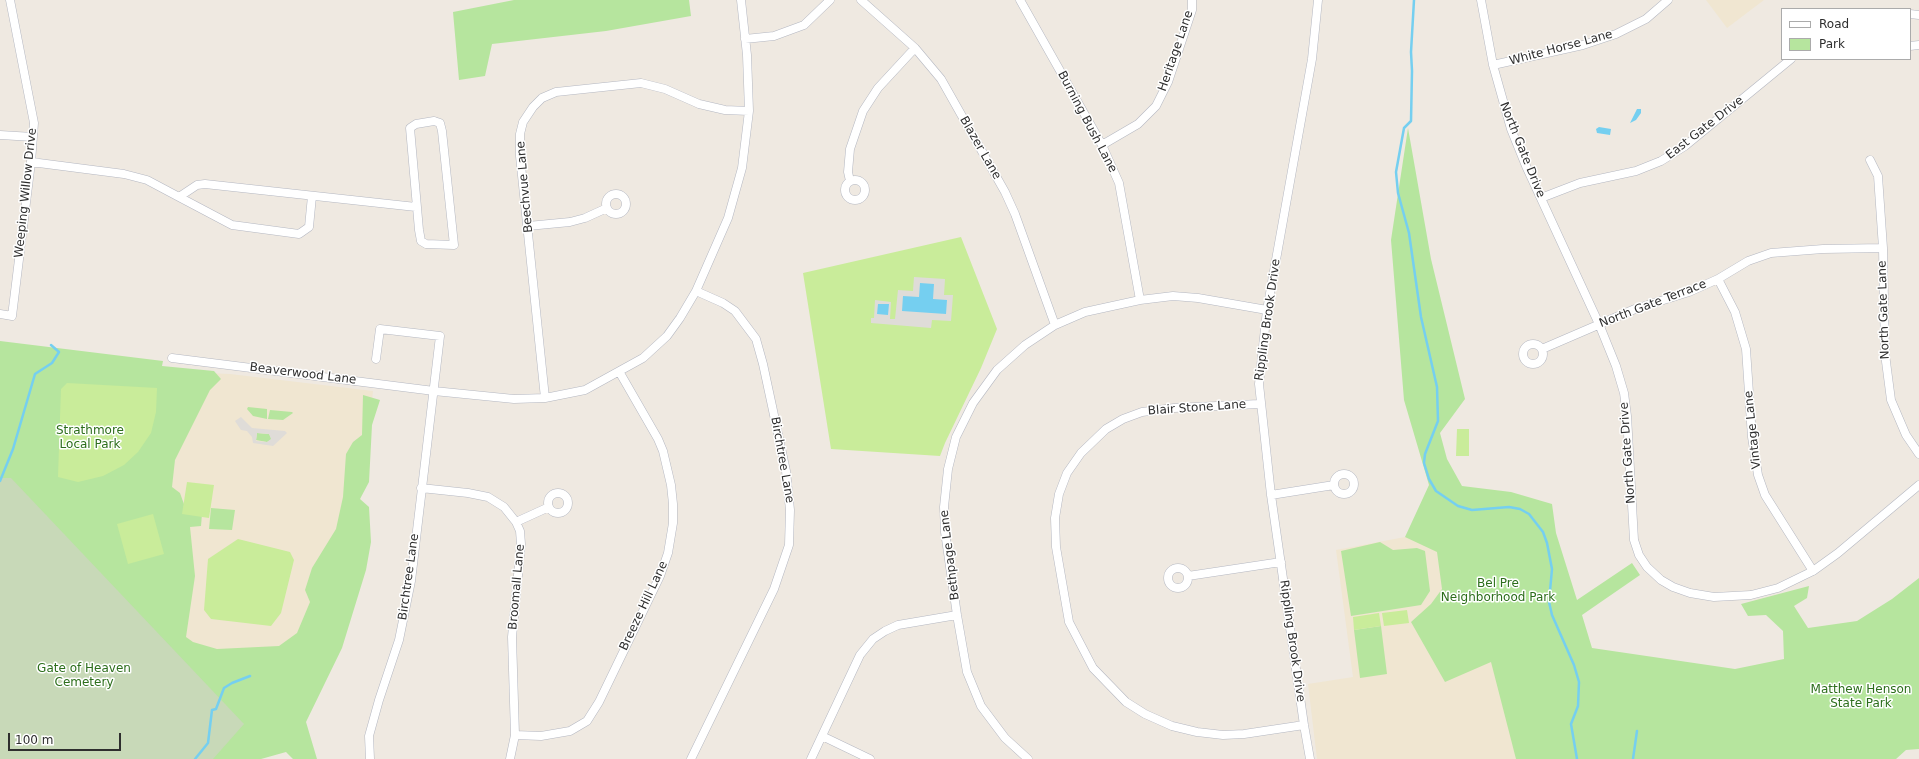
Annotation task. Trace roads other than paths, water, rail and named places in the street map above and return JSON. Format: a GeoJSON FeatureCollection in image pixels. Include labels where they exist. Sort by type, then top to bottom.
{"type":"FeatureCollection","features":[{"type":"Feature","properties":{"kind":"street","name":"Weeping Willow Drive"},"geometry":{"type":"LineString","coordinates":[[0,314],[12,316],[32,162],[34,123],[10,0]]}},
{"type":"Feature","properties":{"kind":"street","name":"Beaverwood Lane"},"geometry":{"type":"LineString","coordinates":[[172,358],[434,391],[514,399],[545,398],[585,390],[643,358],[667,336],[696,291],[728,218],[742,168],[749,111],[741,0]]}},
{"type":"Feature","properties":{"kind":"street"},"geometry":{"type":"LineString","coordinates":[[745,39],[774,36],[804,25],[830,0]]}},
{"type":"Feature","properties":{"kind":"street","name":"Blazer Lane"},"geometry":{"type":"LineString","coordinates":[[861,0],[915,48],[941,79],[1005,192],[1015,214],[1055,325]]}},
{"type":"Feature","properties":{"kind":"street","name":"Burning Bush Lane"},"geometry":{"type":"LineString","coordinates":[[1020,0],[1102,145],[1119,183],[1140,300]]}},
{"type":"Feature","properties":{"kind":"street","name":"Heritage Lane"},"geometry":{"type":"LineString","coordinates":[[1102,145],[1138,124],[1156,106],[1168,82],[1192,10],[1192,0]]}},
{"type":"Feature","properties":{"kind":"street","name":"Rippling Brook Drive"},"geometry":{"type":"LineString","coordinates":[[1310,759],[1271,495],[1259,404],[1259,384],[1268,310],[1312,59],[1318,0]]}},
{"type":"Feature","properties":{"kind":"street","name":"North Gate Drive"},"geometry":{"type":"LineString","coordinates":[[1481,0],[1493,65],[1511,129],[1599,324],[1616,366],[1624,393],[1627,416],[1634,540],[1639,555],[1647,567],[1661,580],[1673,587],[1690,593],[1714,596],[1750,595],[1778,588],[1813,571],[1838,553],[1919,485]]}},
{"type":"Feature","properties":{"kind":"street","name":"White Horse Lane"},"geometry":{"type":"LineString","coordinates":[[1493,65],[1583,45],[1616,34],[1646,19],[1668,0]]}},
{"type":"Feature","properties":{"kind":"street"},"geometry":{"type":"LineString","coordinates":[[850,181],[848,172],[850,149],[863,111],[878,88],[915,48]]}},
{"type":"Feature","properties":{"kind":"street","name":"East Gate Drive"},"geometry":{"type":"LineString","coordinates":[[1541,198],[1580,183],[1636,171],[1661,162],[1685,146],[1790,60]]}},
{"type":"Feature","properties":{"kind":"street","name":"Beechvue Lane"},"geometry":{"type":"LineString","coordinates":[[545,398],[520,156],[520,134],[524,122],[533,107],[542,98],[556,92],[588,87],[641,83],[664,89],[699,104],[725,110],[749,111]]}},
{"type":"Feature","properties":{"kind":"street"},"geometry":{"type":"LineString","coordinates":[[434,121],[440,123],[442,131],[454,245],[426,244],[421,241],[416,207],[416,184],[410,128],[416,124],[434,121]]}},
{"type":"Feature","properties":{"kind":"street"},"geometry":{"type":"LineString","coordinates":[[0,135],[33,137]]}},
{"type":"Feature","properties":{"kind":"street","name":"North Gate Lane"},"geometry":{"type":"LineString","coordinates":[[1870,160],[1878,176],[1883,248],[1885,354],[1891,400],[1906,435],[1919,454]]}},
{"type":"Feature","properties":{"kind":"street"},"geometry":{"type":"LineString","coordinates":[[32,162],[124,174],[147,180],[232,225],[299,234],[309,227],[312,196]]}},
{"type":"Feature","properties":{"kind":"street"},"geometry":{"type":"LineString","coordinates":[[179,197],[197,185],[205,184],[416,207]]}},
{"type":"Feature","properties":{"kind":"street"},"geometry":{"type":"LineString","coordinates":[[528,226],[570,222],[585,218],[607,208]]}},
{"type":"Feature","properties":{"kind":"street","name":"North Gate Terrace"},"geometry":{"type":"LineString","coordinates":[[1542,349],[1634,309],[1689,292],[1718,279],[1748,261],[1771,253],[1823,249],[1883,248]]}},
{"type":"Feature","properties":{"kind":"street","name":"Vintage Lane"},"geometry":{"type":"LineString","coordinates":[[1718,279],[1735,312],[1746,349],[1752,437],[1758,475],[1765,495],[1813,571]]}},
{"type":"Feature","properties":{"kind":"street","name":"Birchtree Lane"},"geometry":{"type":"LineString","coordinates":[[691,759],[774,589],[789,545],[790,510],[786,470],[763,364],[756,339],[745,322],[735,311],[723,303],[696,291]]}},
{"type":"Feature","properties":{"kind":"street","name":"Bethpage Lane"},"geometry":{"type":"LineString","coordinates":[[1028,759],[1005,738],[981,706],[967,672],[957,615],[945,532],[944,507],[948,469],[956,437],[973,403],[997,370],[1025,345],[1055,325],[1085,312],[1140,300],[1173,296],[1198,298],[1268,310]]}},
{"type":"Feature","properties":{"kind":"street"},"geometry":{"type":"LineString","coordinates":[[376,359],[380,329],[440,336],[434,391]]}},
{"type":"Feature","properties":{"kind":"street","name":"Breeze Hill Lane"},"geometry":{"type":"LineString","coordinates":[[514,735],[541,736],[570,731],[587,721],[599,702],[660,576],[668,553],[673,523],[673,504],[671,485],[663,452],[658,439],[620,372]]}},
{"type":"Feature","properties":{"kind":"street","name":"Birchtree Lane"},"geometry":{"type":"LineString","coordinates":[[370,759],[369,736],[399,640],[411,581],[421,488],[434,391]]}},
{"type":"Feature","properties":{"kind":"street","name":"Blair Stone Lane"},"geometry":{"type":"LineString","coordinates":[[1259,404],[1174,408],[1142,412],[1106,429],[1081,453],[1068,473],[1061,489],[1055,518],[1057,554],[1069,622],[1093,668],[1126,702],[1144,714],[1172,726],[1197,732],[1223,735],[1244,734],[1304,725]]}},
{"type":"Feature","properties":{"kind":"street"},"geometry":{"type":"LineString","coordinates":[[1271,495],[1334,485]]}},
{"type":"Feature","properties":{"kind":"street","name":"Broomall Lane"},"geometry":{"type":"LineString","coordinates":[[421,488],[468,493],[488,497],[504,507],[516,522],[520,531],[521,544],[512,637],[514,735],[510,759]]}},
{"type":"Feature","properties":{"kind":"street"},"geometry":{"type":"LineString","coordinates":[[516,522],[548,507]]}},
{"type":"Feature","properties":{"kind":"street"},"geometry":{"type":"LineString","coordinates":[[1188,576],[1281,562]]}},
{"type":"Feature","properties":{"kind":"street"},"geometry":{"type":"LineString","coordinates":[[811,759],[860,655],[873,639],[885,631],[898,626],[957,615]]}},
{"type":"Feature","properties":{"kind":"street"},"geometry":{"type":"LineString","coordinates":[[822,736],[870,759]]}},
{"type":"Feature","properties":{"kind":"water"},"geometry":{"type":"Polygon","coordinates":[[[1637,109],[1641,109],[1641,113],[1636,120],[1630,123],[1637,109]]]}},
{"type":"Feature","properties":{"kind":"water"},"geometry":{"type":"Polygon","coordinates":[[[1599,127],[1611,129],[1610,135],[1597,133],[1596,129],[1599,127]]]}},
{"type":"Feature","properties":{"kind":"water"},"geometry":{"type":"Polygon","coordinates":[[[920,283],[934,284],[933,299],[947,300],[946,314],[902,311],[903,296],[919,297],[920,283]]]}},
{"type":"Feature","properties":{"kind":"water"},"geometry":{"type":"Polygon","coordinates":[[[878,304],[889,304],[888,315],[877,314],[878,304]]]}},
{"type":"Feature","properties":{"kind":"waterway"},"geometry":{"type":"LineString","coordinates":[[1414,0],[1411,52],[1411,121],[1404,128],[1396,172],[1398,193],[1409,233],[1421,317],[1437,387],[1438,421],[1425,454],[1424,463],[1429,479],[1436,491],[1458,506],[1472,510],[1509,507],[1520,509],[1529,514],[1543,532],[1547,543],[1552,569],[1549,602],[1552,615],[1574,665],[1579,682],[1578,706],[1571,724],[1577,759]]}},
{"type":"Feature","properties":{"kind":"waterway"},"geometry":{"type":"LineString","coordinates":[[0,481],[13,449],[35,374],[52,363],[59,352],[51,345]]}},
{"type":"Feature","properties":{"kind":"waterway"},"geometry":{"type":"LineString","coordinates":[[195,759],[208,743],[212,710],[216,709],[224,688],[250,676]]}},
{"type":"Feature","properties":{"kind":"waterway"},"geometry":{"type":"LineString","coordinates":[[1633,759],[1637,731]]}},
{"type":"Feature","properties":{"kind":"park label","name":"Strathmore Local Park"},"geometry":{"type":"Point","coordinates":[90,438]}},
{"type":"Feature","properties":{"kind":"park label","name":"Bel Pre Neighborhood Park"},"geometry":{"type":"Point","coordinates":[1498,591]}},
{"type":"Feature","properties":{"kind":"park label","name":"Gate of Heaven Cemetery"},"geometry":{"type":"Point","coordinates":[84,676]}},
{"type":"Feature","properties":{"kind":"park label","name":"Matthew Henson State Park"},"geometry":{"type":"Point","coordinates":[1861,697]}}]}
